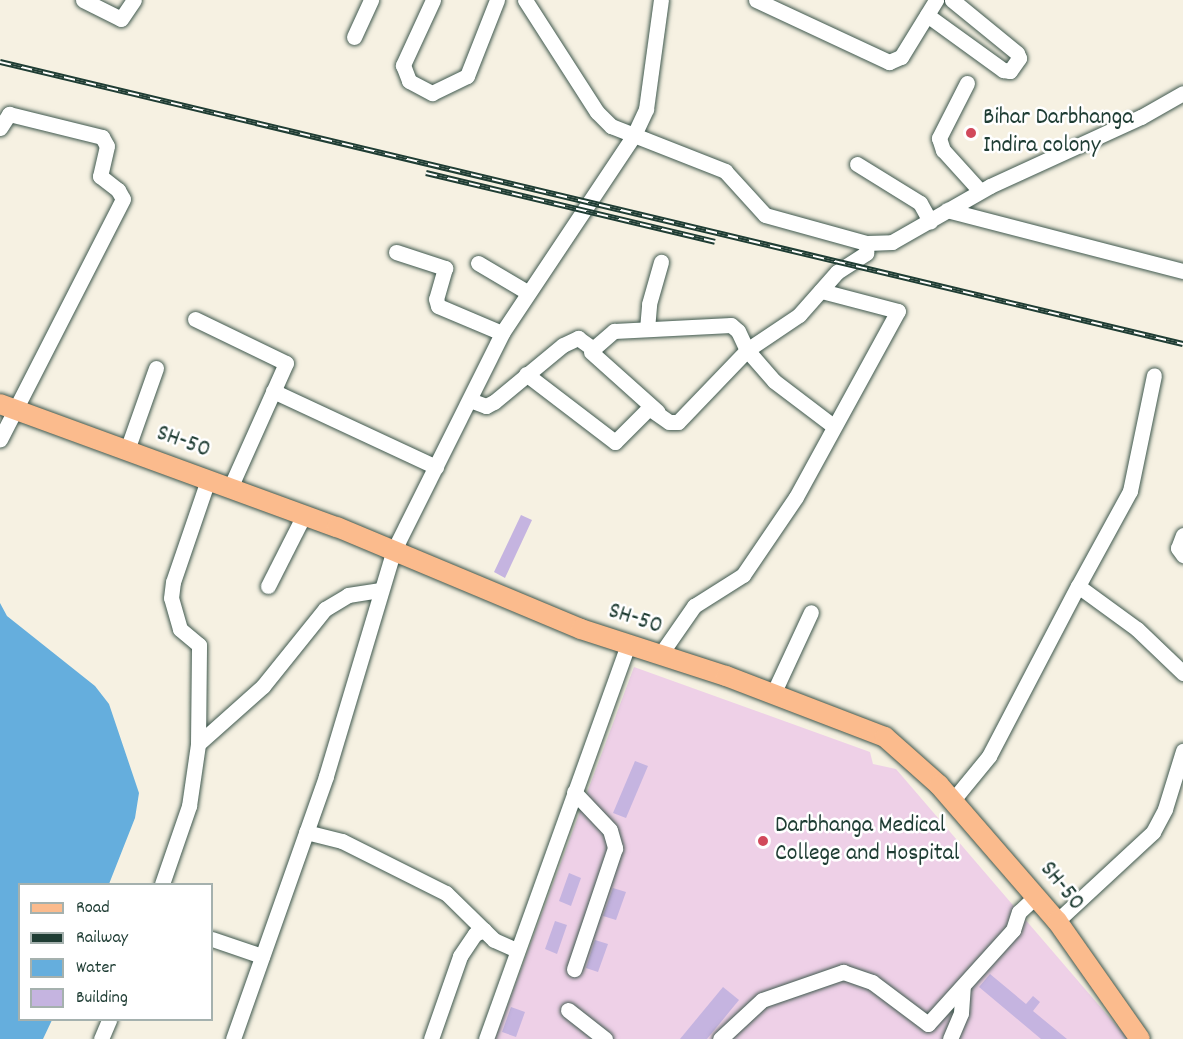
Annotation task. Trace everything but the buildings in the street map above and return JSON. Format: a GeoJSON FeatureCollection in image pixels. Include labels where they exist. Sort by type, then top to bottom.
{"type":"FeatureCollection","features":[{"type":"Feature","properties":{"kind":"main road","name":"SH-50"},"geometry":{"type":"LineString","coordinates":[[8,406],[304,515],[570,625],[773,694],[885,737],[953,800],[1057,921],[1140,1039]]}},
{"type":"Feature","properties":{"kind":"street"},"geometry":{"type":"LineString","coordinates":[[83,0],[121,19],[134,0]]}},
{"type":"Feature","properties":{"kind":"street"},"geometry":{"type":"LineString","coordinates":[[354,36],[371,0]]}},
{"type":"Feature","properties":{"kind":"street"},"geometry":{"type":"LineString","coordinates":[[433,0],[403,65],[409,81],[432,93],[467,76],[496,0]]}},
{"type":"Feature","properties":{"kind":"street"},"geometry":{"type":"LineString","coordinates":[[525,0],[597,112],[611,126],[725,171],[765,215],[867,243],[892,242],[980,191],[1140,117],[1183,93]]}},
{"type":"Feature","properties":{"kind":"street"},"geometry":{"type":"LineString","coordinates":[[233,1039],[306,832],[393,552],[502,333],[526,292],[634,135],[646,109],[661,0]]}},
{"type":"Feature","properties":{"kind":"street"},"geometry":{"type":"LineString","coordinates":[[756,0],[889,62],[901,57],[936,0]]}},
{"type":"Feature","properties":{"kind":"street"},"geometry":{"type":"LineString","coordinates":[[927,15],[1003,70],[1011,71],[1019,58],[1017,53],[952,0]]}},
{"type":"Feature","properties":{"kind":"street"},"geometry":{"type":"LineString","coordinates":[[967,83],[939,138],[944,150],[980,191]]}},
{"type":"Feature","properties":{"kind":"street"},"geometry":{"type":"LineString","coordinates":[[0,128],[9,114],[102,137],[107,146],[99,176],[118,190],[123,199],[8,406],[0,438]]}},
{"type":"Feature","properties":{"kind":"street"},"geometry":{"type":"LineString","coordinates":[[857,164],[920,203],[930,221]]}},
{"type":"Feature","properties":{"kind":"street"},"geometry":{"type":"LineString","coordinates":[[947,210],[1183,272]]}},
{"type":"Feature","properties":{"kind":"street"},"geometry":{"type":"LineString","coordinates":[[591,352],[669,422],[678,422],[747,350],[798,315],[837,272],[866,253],[867,243]]}},
{"type":"Feature","properties":{"kind":"street"},"geometry":{"type":"LineString","coordinates":[[396,252],[445,268],[435,299],[438,306],[502,333]]}},
{"type":"Feature","properties":{"kind":"street"},"geometry":{"type":"LineString","coordinates":[[647,329],[649,304],[661,262]]}},
{"type":"Feature","properties":{"kind":"street"},"geometry":{"type":"LineString","coordinates":[[478,263],[526,292]]}},
{"type":"Feature","properties":{"kind":"street"},"geometry":{"type":"LineString","coordinates":[[660,655],[694,606],[743,574],[796,497],[832,425],[898,311],[821,291]]}},
{"type":"Feature","properties":{"kind":"street"},"geometry":{"type":"LineString","coordinates":[[195,319],[283,359],[285,368],[230,488]]}},
{"type":"Feature","properties":{"kind":"street"},"geometry":{"type":"LineString","coordinates":[[470,400],[486,406],[494,402],[526,374],[576,338],[593,349],[614,331],[730,325],[738,330],[747,350],[774,381],[832,425]]}},
{"type":"Feature","properties":{"kind":"street"},"geometry":{"type":"LineString","coordinates":[[127,450],[156,368]]}},
{"type":"Feature","properties":{"kind":"street"},"geometry":{"type":"LineString","coordinates":[[526,374],[615,442],[622,439],[645,410],[657,411]]}},
{"type":"Feature","properties":{"kind":"street"},"geometry":{"type":"LineString","coordinates":[[953,800],[989,756],[1130,491],[1154,375]]}},
{"type":"Feature","properties":{"kind":"street"},"geometry":{"type":"LineString","coordinates":[[273,391],[436,467]]}},
{"type":"Feature","properties":{"kind":"street"},"geometry":{"type":"LineString","coordinates":[[163,883],[189,806],[198,744],[199,645],[180,629],[171,598],[173,582],[208,480]]}},
{"type":"Feature","properties":{"kind":"street"},"geometry":{"type":"LineString","coordinates":[[268,586],[304,515]]}},
{"type":"Feature","properties":{"kind":"street"},"geometry":{"type":"LineString","coordinates":[[1183,535],[1178,548],[1183,555]]}},
{"type":"Feature","properties":{"kind":"street"},"geometry":{"type":"LineString","coordinates":[[1078,586],[1129,622],[1183,673]]}},
{"type":"Feature","properties":{"kind":"street"},"geometry":{"type":"LineString","coordinates":[[198,744],[263,686],[325,609],[348,595],[381,590]]}},
{"type":"Feature","properties":{"kind":"street"},"geometry":{"type":"LineString","coordinates":[[773,694],[811,612]]}},
{"type":"Feature","properties":{"kind":"street"},"geometry":{"type":"LineString","coordinates":[[486,1039],[516,950],[628,644]]}},
{"type":"Feature","properties":{"kind":"street"},"geometry":{"type":"LineString","coordinates":[[1057,921],[1153,832],[1165,809],[1183,751]]}},
{"type":"Feature","properties":{"kind":"street"},"geometry":{"type":"LineString","coordinates":[[574,792],[610,830],[615,848],[574,969]]}},
{"type":"Feature","properties":{"kind":"street"},"geometry":{"type":"LineString","coordinates":[[306,832],[342,841],[446,893],[467,910],[484,930],[516,950]]}},
{"type":"Feature","properties":{"kind":"street"},"geometry":{"type":"LineString","coordinates":[[720,1039],[762,1000],[843,972],[872,982],[928,1024],[1013,930],[1019,912],[1035,897]]}},
{"type":"Feature","properties":{"kind":"street"},"geometry":{"type":"LineString","coordinates":[[431,1039],[460,956],[475,934],[484,930]]}},
{"type":"Feature","properties":{"kind":"street"},"geometry":{"type":"LineString","coordinates":[[213,939],[262,956]]}},
{"type":"Feature","properties":{"kind":"street"},"geometry":{"type":"LineString","coordinates":[[950,1039],[961,1013],[963,986]]}},
{"type":"Feature","properties":{"kind":"street"},"geometry":{"type":"LineString","coordinates":[[568,1010],[605,1039]]}},
{"type":"Feature","properties":{"kind":"street"},"geometry":{"type":"LineString","coordinates":[[101,1039],[109,1021]]}},
{"type":"Feature","properties":{"kind":"shaded area","name":"Darbhanga Medical College and Hospital"},"geometry":{"type":"Polygon","coordinates":[[[634,667],[870,752],[873,764],[896,769],[1128,1039],[495,1039],[634,667]]]}},
{"type":"Feature","properties":{"kind":"water"},"geometry":{"type":"Polygon","coordinates":[[[0,603],[7,616],[95,686],[109,704],[139,793],[135,818],[109,883],[18,883],[18,1021],[52,1021],[43,1039],[0,1039],[0,603]]]}},
{"type":"Feature","properties":{"kind":"railway"},"geometry":{"type":"LineString","coordinates":[[0,62],[1183,344]]}},
{"type":"Feature","properties":{"kind":"railway"},"geometry":{"type":"LineString","coordinates":[[426,173],[715,242]]}},
{"type":"Feature","properties":{"kind":"place","name":"Bihar Darbhanga Indira colony"},"geometry":{"type":"Point","coordinates":[971,133]}},
{"type":"Feature","properties":{"kind":"place","name":"Darbhanga Medical College and Hospital"},"geometry":{"type":"Point","coordinates":[763,841]}}]}
